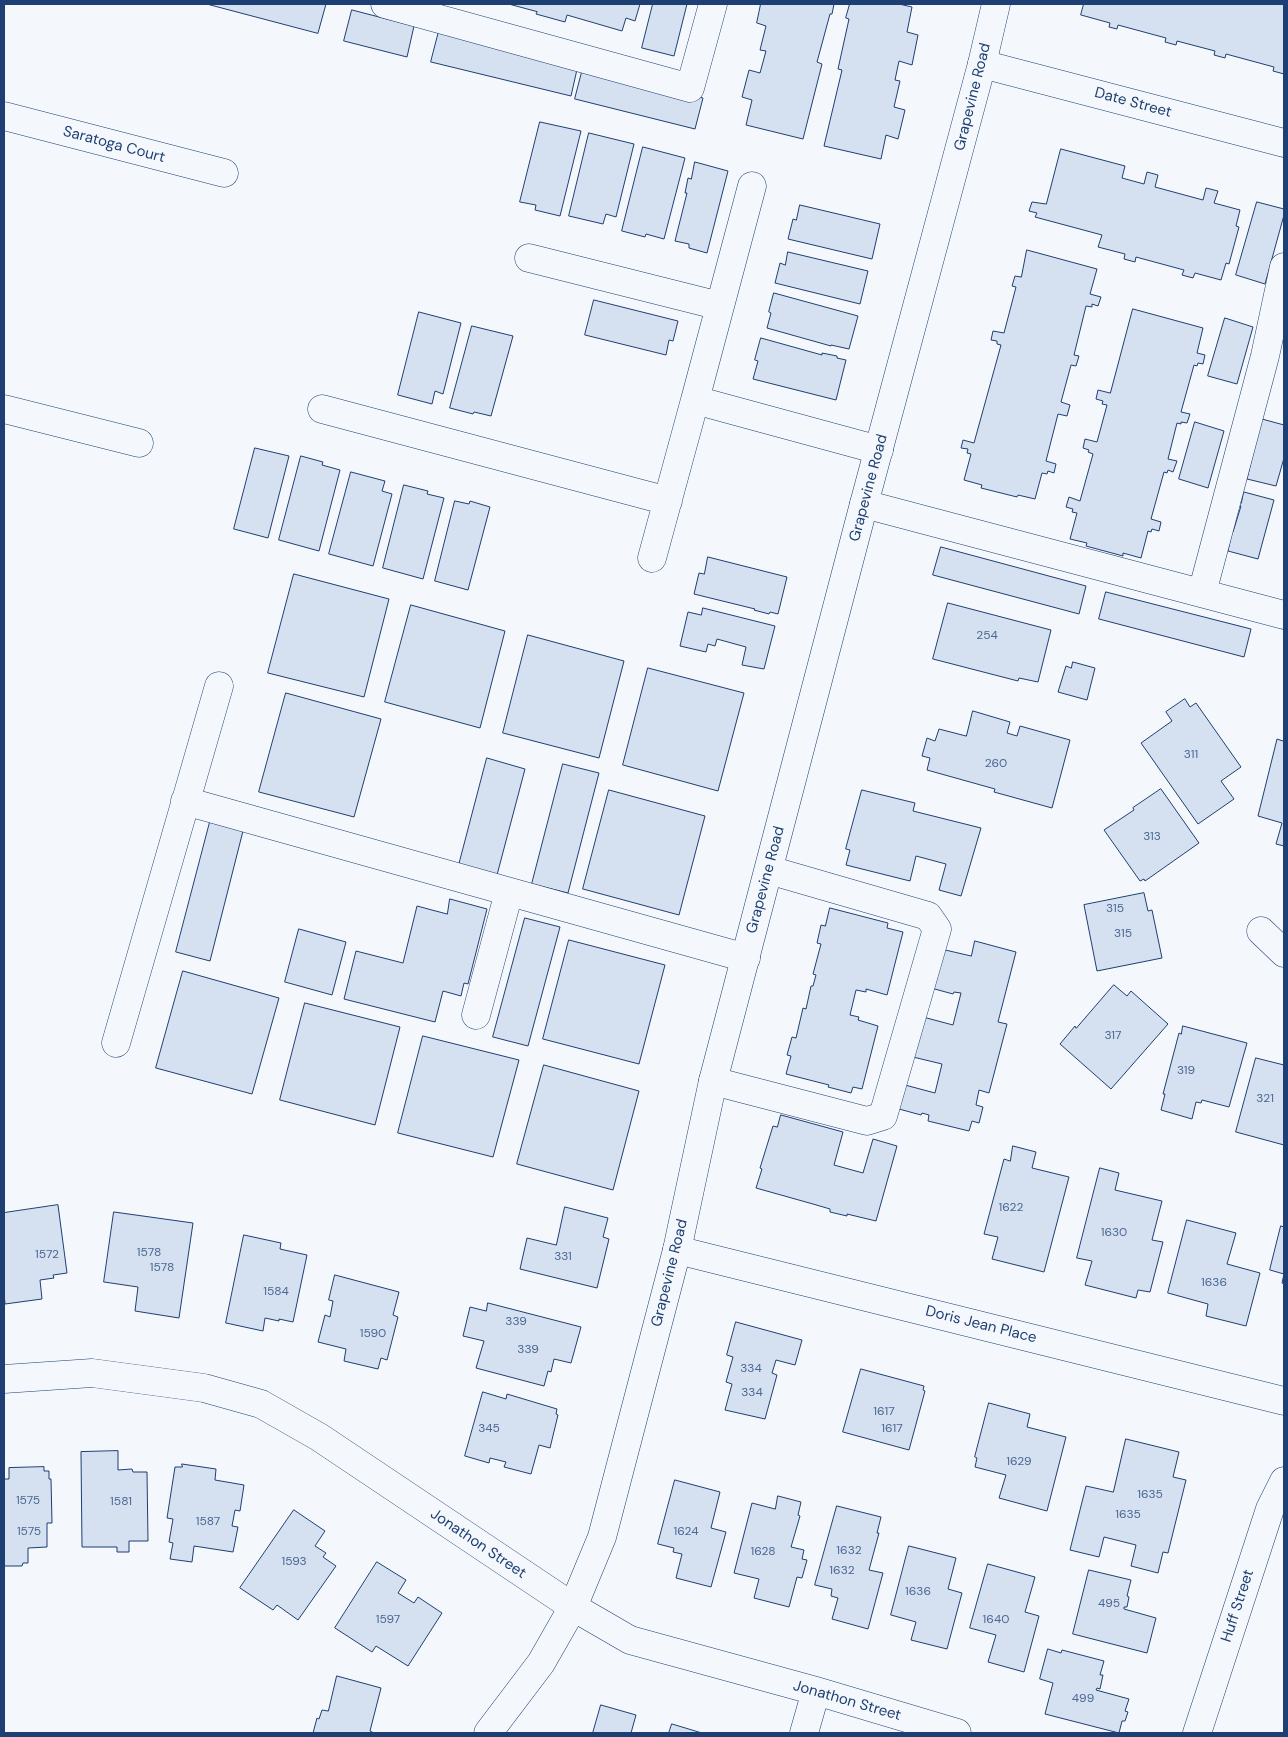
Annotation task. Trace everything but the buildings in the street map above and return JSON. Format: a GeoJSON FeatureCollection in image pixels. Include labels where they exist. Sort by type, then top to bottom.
{"type":"FeatureCollection","features":[{"type":"Feature","properties":{"kind":"street"},"geometry":{"type":"LineString","coordinates":[[385,4],[690,88],[713,4]]}},
{"type":"Feature","properties":{"kind":"street","name":"Grapevine Road"},"geometry":{"type":"LineString","coordinates":[[488,1733],[541,1663],[573,1607],[602,1537],[677,1250],[713,1081],[864,504],[982,64],[996,4]]}},
{"type":"Feature","properties":{"kind":"street","name":"Date Street"},"geometry":{"type":"LineString","coordinates":[[982,64],[1284,143]]}},
{"type":"Feature","properties":{"kind":"street","name":"Saratoga Court"},"geometry":{"type":"LineString","coordinates":[[4,116],[224,174]]}},
{"type":"Feature","properties":{"kind":"street"},"geometry":{"type":"LineString","coordinates":[[652,558],[752,186]]}},
{"type":"Feature","properties":{"kind":"street"},"geometry":{"type":"LineString","coordinates":[[529,258],[720,306]]}},
{"type":"Feature","properties":{"kind":"street"},"geometry":{"type":"LineString","coordinates":[[1202,592],[1275,359],[1284,267]]}},
{"type":"Feature","properties":{"kind":"street"},"geometry":{"type":"LineString","coordinates":[[695,400],[879,450]]}},
{"type":"Feature","properties":{"kind":"street"},"geometry":{"type":"LineString","coordinates":[[4,408],[139,443]]}},
{"type":"Feature","properties":{"kind":"street"},"geometry":{"type":"LineString","coordinates":[[322,409],[668,501]]}},
{"type":"Feature","properties":{"kind":"street"},"geometry":{"type":"LineString","coordinates":[[864,504],[1284,615]]}},
{"type":"Feature","properties":{"kind":"street"},"geometry":{"type":"LineString","coordinates":[[116,1043],[220,686]]}},
{"type":"Feature","properties":{"kind":"street"},"geometry":{"type":"LineString","coordinates":[[185,801],[746,958]]}},
{"type":"Feature","properties":{"kind":"street"},"geometry":{"type":"LineString","coordinates":[[713,1081],[867,1122],[884,1116],[937,929],[928,916],[769,870]]}},
{"type":"Feature","properties":{"kind":"street"},"geometry":{"type":"LineString","coordinates":[[476,1015],[509,892]]}},
{"type":"Feature","properties":{"kind":"street"},"geometry":{"type":"LineString","coordinates":[[1262,931],[1284,953]]}},
{"type":"Feature","properties":{"kind":"street","name":"Doris Jean Place"},"geometry":{"type":"LineString","coordinates":[[677,1250],[1284,1401]]}},
{"type":"Feature","properties":{"kind":"street","name":"Jonathon Street"},"geometry":{"type":"LineString","coordinates":[[4,1379],[92,1373],[204,1388],[261,1404],[320,1437],[573,1607],[630,1640],[816,1691],[957,1733]]}},
{"type":"Feature","properties":{"kind":"street","name":"Huff Street"},"geometry":{"type":"LineString","coordinates":[[1197,1733],[1270,1508],[1284,1481]]}},
{"type":"Feature","properties":{"kind":"street"},"geometry":{"type":"LineString","coordinates":[[804,1733],[816,1691]]}}]}
